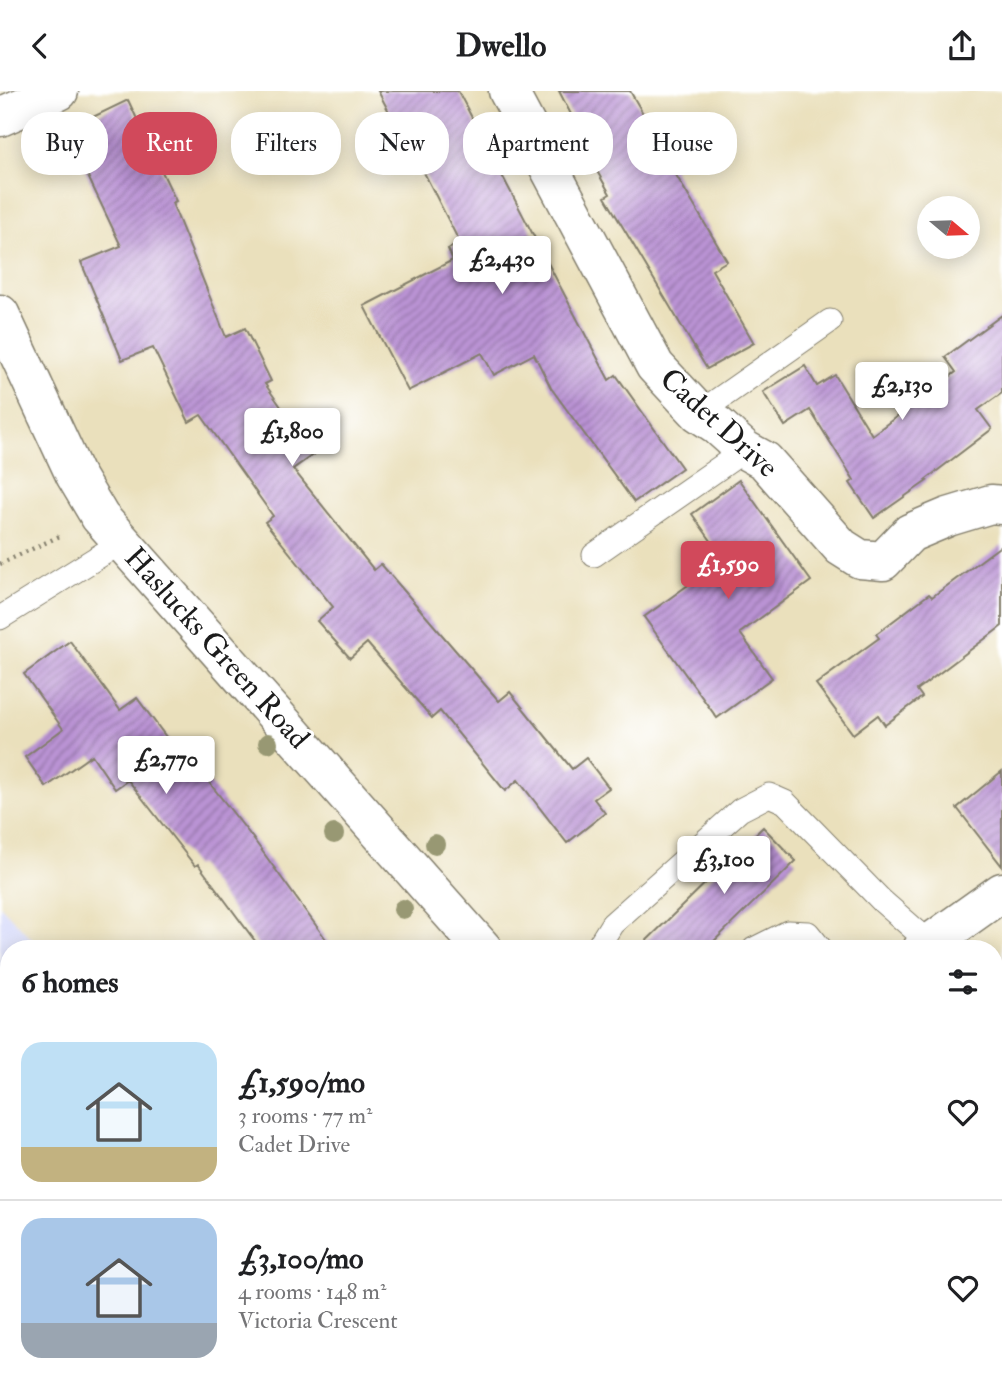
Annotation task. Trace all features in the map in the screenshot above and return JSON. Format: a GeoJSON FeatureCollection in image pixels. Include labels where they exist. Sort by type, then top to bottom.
{"type":"FeatureCollection","features":[{"type":"Feature","properties":{"kind":"street"},"geometry":{"type":"LineString","coordinates":[[0,117],[59,91]]}},
{"type":"Feature","properties":{"kind":"street","name":"Cadet Drive"},"geometry":{"type":"LineString","coordinates":[[508,91],[654,366],[699,413],[746,450],[765,461],[841,547],[860,559],[883,561],[910,533],[948,517],[991,504],[1002,505]]}},
{"type":"Feature","properties":{"kind":"street","name":"Haslucks Green Road"},"geometry":{"type":"LineString","coordinates":[[0,314],[75,475],[111,530],[475,940]]}},
{"type":"Feature","properties":{"kind":"street"},"geometry":{"type":"LineString","coordinates":[[934,940],[1002,892]]}},
{"type":"Feature","properties":{"kind":"lane"},"geometry":{"type":"LineString","coordinates":[[699,413],[830,321]]}},
{"type":"Feature","properties":{"kind":"lane"},"geometry":{"type":"LineString","coordinates":[[594,555],[746,450]]}},
{"type":"Feature","properties":{"kind":"lane"},"geometry":{"type":"LineString","coordinates":[[0,618],[111,530]]}},
{"type":"Feature","properties":{"kind":"lane"},"geometry":{"type":"LineString","coordinates":[[602,940],[612,925],[740,810],[769,795],[785,802],[920,940]]}},
{"type":"Feature","properties":{"kind":"lane"},"geometry":{"type":"LineString","coordinates":[[772,940],[788,932],[807,933],[813,940]]}},
{"type":"Feature","properties":{"kind":"path"},"geometry":{"type":"LineString","coordinates":[[0,564],[111,530]]}},
{"type":"Feature","properties":{"kind":"shaded area"},"geometry":{"type":"Polygon","coordinates":[[[0,905],[33,940],[0,940],[0,905]]]}},
{"type":"Feature","properties":{"kind":"building"},"geometry":{"type":"Polygon","coordinates":[[[378,91],[458,91],[469,112],[463,112],[463,175],[502,175],[609,380],[616,375],[682,468],[634,502],[551,388],[534,354],[494,375],[482,353],[408,391],[364,306],[453,260],[448,249],[460,243],[425,175],[449,175],[449,112],[389,112],[378,91]]]}},
{"type":"Feature","properties":{"kind":"building"},"geometry":{"type":"Polygon","coordinates":[[[559,91],[630,91],[642,112],[627,112],[627,175],[676,175],[727,261],[712,270],[754,343],[707,369],[605,197],[610,194],[599,175],[613,175],[613,112],[570,112],[559,91]]]}},
{"type":"Feature","properties":{"kind":"building"},"geometry":{"type":"Polygon","coordinates":[[[128,100],[134,112],[122,112],[122,175],[164,175],[176,201],[172,203],[226,337],[245,328],[271,381],[265,384],[314,454],[293,469],[374,570],[381,564],[499,701],[510,692],[572,769],[586,758],[609,788],[594,799],[605,813],[567,843],[518,780],[505,791],[440,711],[432,718],[367,643],[350,658],[317,621],[333,607],[265,522],[273,516],[201,415],[189,422],[153,348],[122,360],[81,262],[121,246],[87,175],[108,175],[108,112],[103,112],[128,100]]]}},
{"type":"Feature","properties":{"kind":"building"},"geometry":{"type":"Polygon","coordinates":[[[1002,315],[1002,393],[978,410],[992,429],[925,480],[927,481],[874,518],[850,483],[854,480],[810,410],[785,426],[763,392],[805,366],[817,386],[835,375],[872,435],[956,372],[945,357],[1002,315]]]}},
{"type":"Feature","properties":{"kind":"building"},"geometry":{"type":"Polygon","coordinates":[[[739,480],[811,581],[740,633],[772,678],[717,718],[644,617],[724,559],[692,514],[739,480]]]}},
{"type":"Feature","properties":{"kind":"building"},"geometry":{"type":"Polygon","coordinates":[[[1002,545],[1002,626],[917,690],[922,697],[885,725],[878,715],[853,734],[816,684],[879,638],[876,634],[929,594],[932,597],[1002,545]]]}},
{"type":"Feature","properties":{"kind":"building"},"geometry":{"type":"Polygon","coordinates":[[[70,641],[120,710],[137,698],[184,761],[189,757],[252,837],[326,940],[254,940],[198,864],[195,866],[128,780],[115,789],[92,755],[46,787],[25,757],[63,729],[24,674],[70,641]]]}},
{"type":"Feature","properties":{"kind":"building"},"geometry":{"type":"Polygon","coordinates":[[[1002,771],[1002,866],[957,808],[1002,771]]]}},
{"type":"Feature","properties":{"kind":"building"},"geometry":{"type":"Polygon","coordinates":[[[763,827],[796,861],[715,940],[647,940],[763,827]]]}}]}
